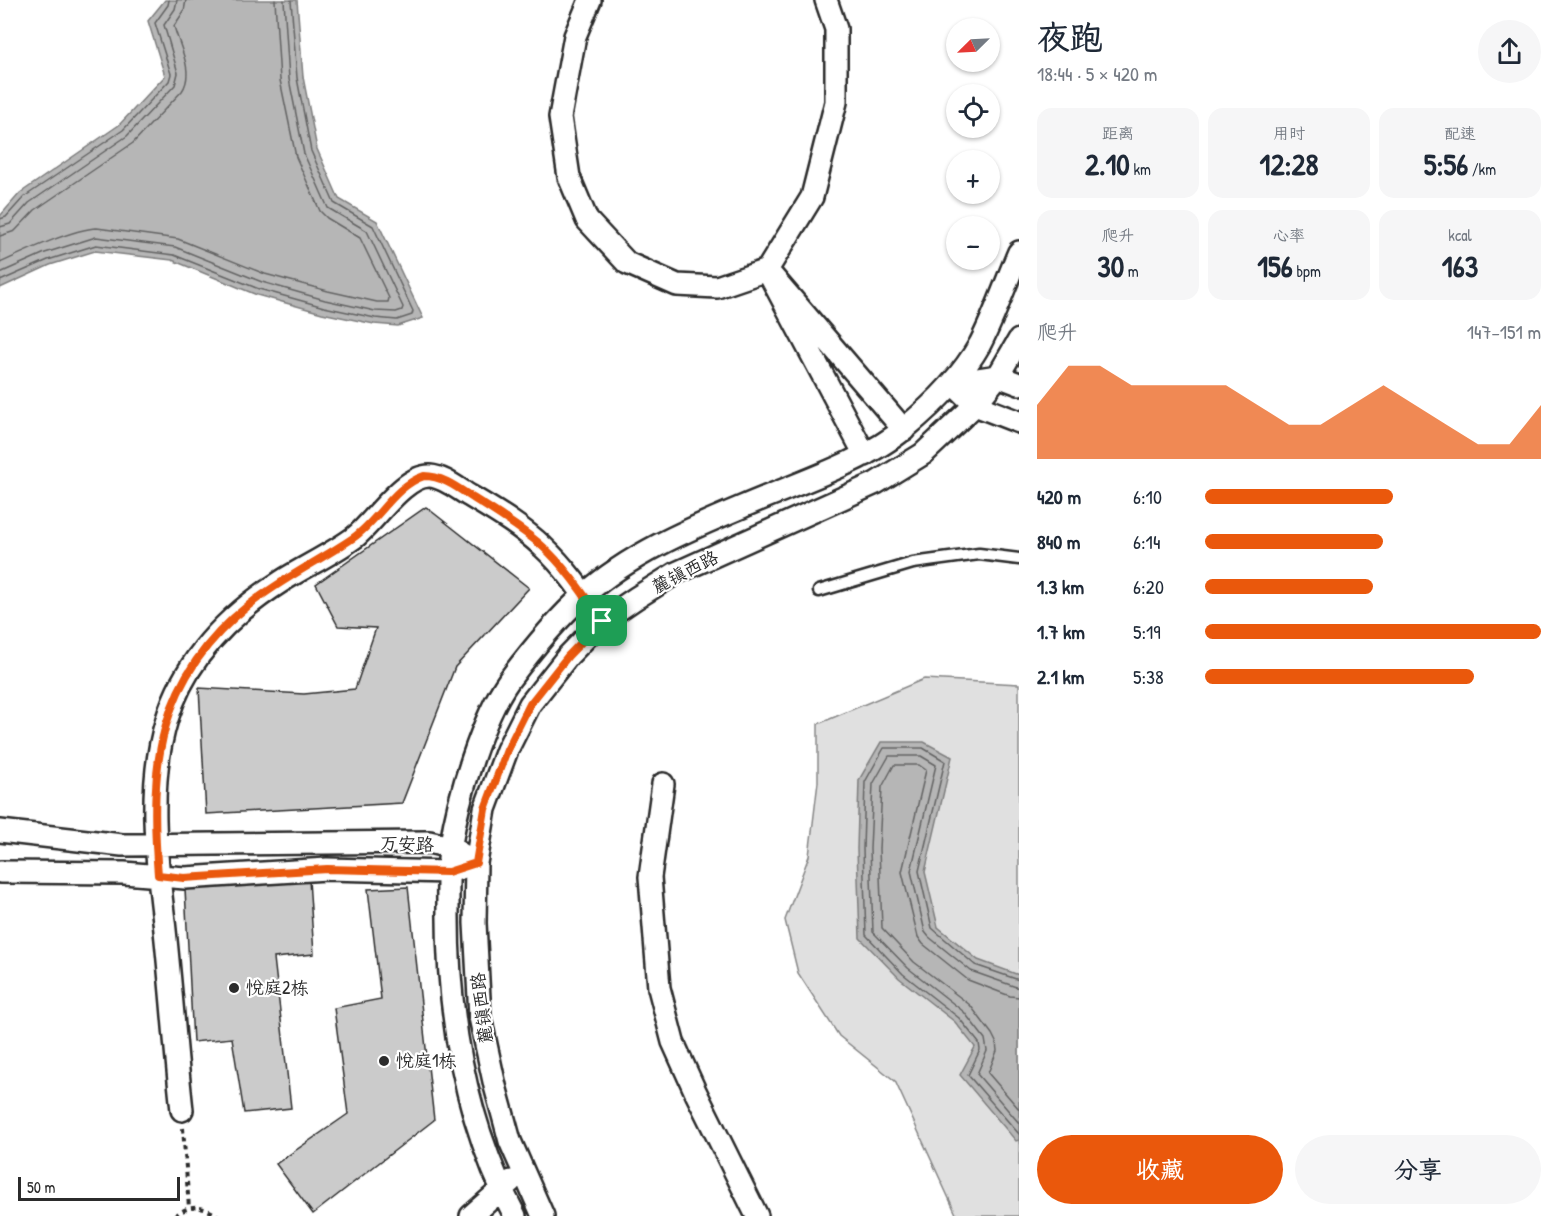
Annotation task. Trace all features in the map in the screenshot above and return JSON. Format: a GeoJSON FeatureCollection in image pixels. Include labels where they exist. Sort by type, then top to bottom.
{"type":"FeatureCollection","features":[{"type":"Feature","properties":{"kind":"street"},"geometry":{"type":"LineString","coordinates":[[590,0],[575,36],[560,117],[569,177],[587,220],[627,263],[677,285],[717,287],[767,270],[812,197],[836,102],[836,29],[826,0]]}},
{"type":"Feature","properties":{"kind":"street"},"geometry":{"type":"LineString","coordinates":[[515,1216],[501,1189],[468,1094],[453,1015],[448,937],[450,847],[460,800],[487,723],[508,682],[551,630],[584,595],[661,543],[865,455],[904,430],[952,383],[980,344],[1019,252]]}},
{"type":"Feature","properties":{"kind":"street"},"geometry":{"type":"LineString","coordinates":[[767,270],[904,430]]}},
{"type":"Feature","properties":{"kind":"street"},"geometry":{"type":"LineString","coordinates":[[767,270],[865,455]]}},
{"type":"Feature","properties":{"kind":"street","name":"麓镇西路"},"geometry":{"type":"LineString","coordinates":[[543,1216],[510,1141],[495,1086],[480,1017],[475,923],[476,863],[485,809],[507,750],[530,704],[568,656],[602,621],[676,573],[876,483],[923,454],[975,405],[998,376],[1019,340]]}},
{"type":"Feature","properties":{"kind":"street"},"geometry":{"type":"LineString","coordinates":[[952,383],[998,376],[1019,384]]}},
{"type":"Feature","properties":{"kind":"street"},"geometry":{"type":"LineString","coordinates":[[952,383],[975,405],[1019,422]]}},
{"type":"Feature","properties":{"kind":"street"},"geometry":{"type":"LineString","coordinates":[[182,1110],[155,844],[156,794],[160,750],[166,720],[191,665],[212,638],[249,604],[356,536],[414,479],[424,476],[434,476],[447,482],[514,523],[543,547],[584,595],[602,621]]}},
{"type":"Feature","properties":{"kind":"street"},"geometry":{"type":"LineString","coordinates":[[663,784],[650,877],[659,988],[673,1042],[757,1216]]}},
{"type":"Feature","properties":{"kind":"street","name":"万安路"},"geometry":{"type":"LineString","coordinates":[[0,831],[122,845],[429,842],[450,847],[476,863]]}},
{"type":"Feature","properties":{"kind":"street","name":"万安路"},"geometry":{"type":"LineString","coordinates":[[0,872],[124,873],[184,878],[327,869],[448,872],[476,863]]}},
{"type":"Feature","properties":{"kind":"street"},"geometry":{"type":"LineString","coordinates":[[471,1216],[523,1171]]}},
{"type":"Feature","properties":{"kind":"lane"},"geometry":{"type":"LineString","coordinates":[[819,591],[913,563],[979,554],[1019,559]]}},
{"type":"Feature","properties":{"kind":"path"},"geometry":{"type":"LineString","coordinates":[[182,1110],[189,1208]]}},
{"type":"Feature","properties":{"kind":"path"},"geometry":{"type":"LineString","coordinates":[[175,1216],[189,1208],[200,1207],[218,1216]]}},
{"type":"Feature","properties":{"kind":"shaded area"},"geometry":{"type":"Polygon","coordinates":[[[924,679],[1019,684],[1019,1216],[957,1216],[895,1081],[839,1036],[798,973],[785,920],[809,856],[818,782],[818,724],[924,679]]]}},
{"type":"Feature","properties":{"kind":"water"},"geometry":{"type":"Polygon","coordinates":[[[165,0],[297,0],[303,77],[317,149],[339,199],[377,221],[423,318],[398,326],[374,324],[322,313],[257,295],[172,260],[95,251],[50,265],[0,288],[0,216],[20,193],[119,125],[165,76],[148,21],[165,0]]]}},
{"type":"Feature","properties":{"kind":"water"},"geometry":{"type":"Polygon","coordinates":[[[881,742],[924,742],[952,757],[925,872],[938,927],[978,960],[1019,975],[1019,1140],[1016,1141],[960,1075],[975,1047],[955,1022],[899,978],[860,938],[857,849],[859,780],[881,742]]]}},
{"type":"Feature","properties":{"kind":"building"},"geometry":{"type":"Polygon","coordinates":[[[426,507],[529,588],[455,667],[402,803],[206,814],[199,688],[304,694],[355,689],[376,628],[338,626],[316,584],[426,507]]]}},
{"type":"Feature","properties":{"kind":"building","name":"悦庭2栋"},"geometry":{"type":"Polygon","coordinates":[[[309,880],[314,954],[274,958],[291,1108],[244,1113],[232,1038],[193,1042],[185,889],[309,880]]]}},
{"type":"Feature","properties":{"kind":"building","name":"悦庭1栋"},"geometry":{"type":"Polygon","coordinates":[[[408,887],[434,1120],[313,1214],[276,1164],[348,1114],[334,1008],[381,999],[368,889],[408,887]]]}},
{"type":"Feature","properties":{"kind":"place","name":"悦庭2栋"},"geometry":{"type":"Point","coordinates":[234,988]}},
{"type":"Feature","properties":{"kind":"place","name":"悦庭1栋"},"geometry":{"type":"Point","coordinates":[384,1061]}},
{"type":"Feature","properties":{"kind":"route"},"geometry":{"type":"LineString","coordinates":[[434,476],[514,523],[543,547],[566,572],[602,621],[568,656],[530,704],[507,750],[485,809],[476,863],[448,872],[327,869],[184,878],[158,875],[155,844],[160,750],[166,720],[191,665],[212,638],[249,604],[356,536],[414,479],[434,476]]}}]}
